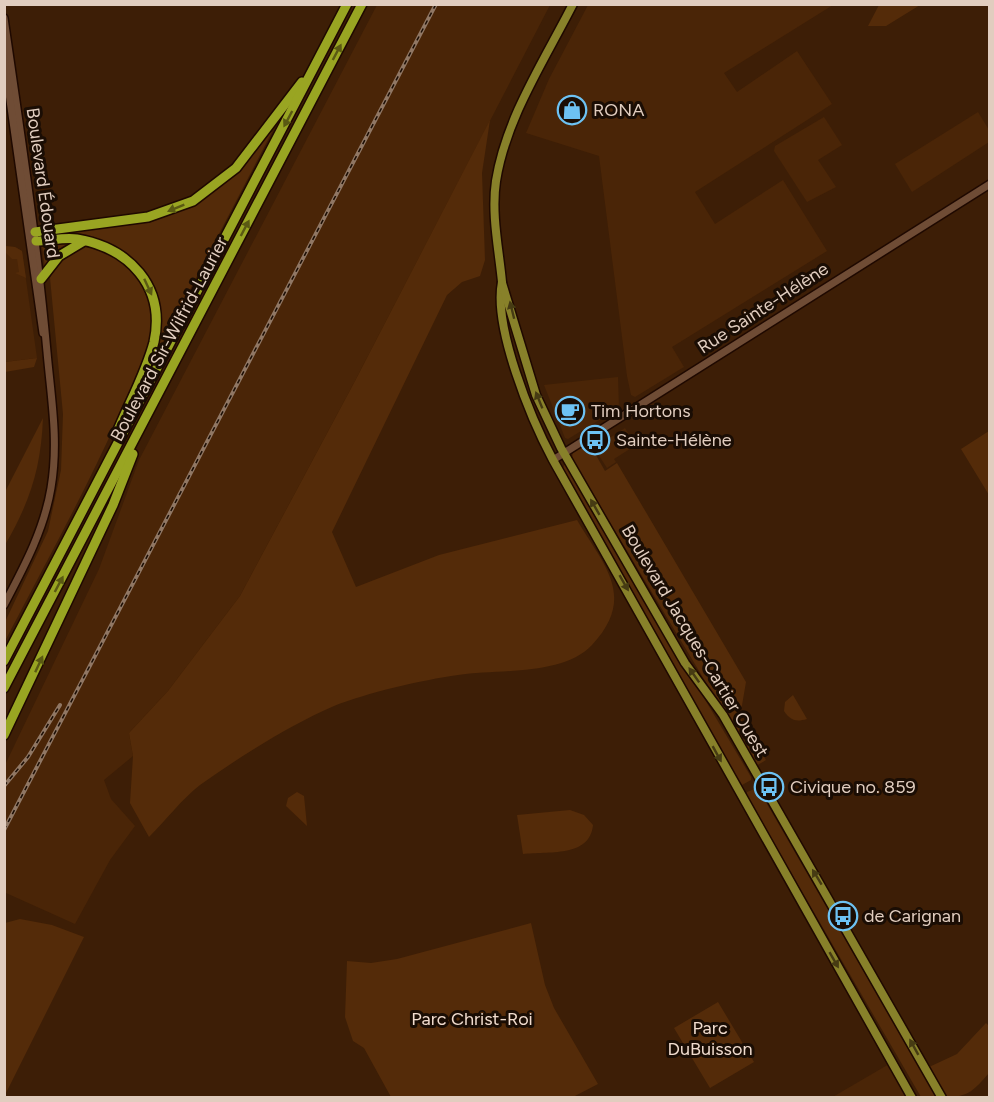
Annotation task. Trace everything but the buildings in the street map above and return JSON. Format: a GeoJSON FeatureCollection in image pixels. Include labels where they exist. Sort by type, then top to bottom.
{"type":"FeatureCollection","features":[{"type":"Feature","properties":{"kind":"highway","name":"Boulevard Sir-Wilfrid-Laurier"},"geometry":{"type":"LineString","coordinates":[[4,661],[347,4]]}},
{"type":"Feature","properties":{"kind":"highway","name":"Boulevard Sir-Wilfrid-Laurier"},"geometry":{"type":"LineString","coordinates":[[4,688],[362,4]]}},
{"type":"Feature","properties":{"kind":"highway"},"geometry":{"type":"LineString","coordinates":[[32,236],[148,217],[198,198],[222,181],[241,163],[315,67]]}},
{"type":"Feature","properties":{"kind":"highway"},"geometry":{"type":"LineString","coordinates":[[32,236],[73,239],[111,248],[137,269],[151,294],[156,322],[149,356],[96,484]]}},
{"type":"Feature","properties":{"kind":"highway"},"geometry":{"type":"LineString","coordinates":[[41,279],[62,253],[84,241]]}},
{"type":"Feature","properties":{"kind":"highway"},"geometry":{"type":"LineString","coordinates":[[4,735],[113,505],[153,404]]}},
{"type":"Feature","properties":{"kind":"main road","name":"Boulevard Jacques-Cartier Ouest"},"geometry":{"type":"LineString","coordinates":[[573,4],[518,112],[503,149],[496,184],[502,282],[536,395],[564,453],[685,663],[723,715],[942,1098]]}},
{"type":"Feature","properties":{"kind":"main road","name":"Boulevard Jacques-Cartier Ouest"},"geometry":{"type":"LineString","coordinates":[[502,282],[499,296],[511,354],[534,420],[553,460],[912,1098]]}},
{"type":"Feature","properties":{"kind":"street","name":"Boulevard Édouard"},"geometry":{"type":"LineString","coordinates":[[4,18],[56,429],[52,485],[37,539],[4,605]]}},
{"type":"Feature","properties":{"kind":"street","name":"Boulevard Édouard"},"geometry":{"type":"LineString","coordinates":[[4,58],[41,279],[47,353]]}},
{"type":"Feature","properties":{"kind":"street","name":"Rue Sainte-Hélène"},"geometry":{"type":"LineString","coordinates":[[553,460],[990,184]]}},
{"type":"Feature","properties":{"kind":"shaded area"},"geometry":{"type":"Polygon","coordinates":[[[377,5],[550,5],[355,381],[240,596],[168,691],[129,733],[133,756],[104,780],[111,799],[135,826],[110,860],[75,924],[6,893],[5,895],[4,767],[99,569],[139,460],[377,5]]]}},
{"type":"Feature","properties":{"kind":"shaded area"},"geometry":{"type":"Polygon","coordinates":[[[588,5],[833,5],[724,73],[737,92],[797,51],[832,104],[695,192],[715,224],[783,180],[827,251],[672,347],[684,367],[635,397],[631,395],[627,376],[599,156],[526,133],[549,79],[588,5]]]}},
{"type":"Feature","properties":{"kind":"shaded area"},"geometry":{"type":"Polygon","coordinates":[[[978,112],[989,130],[989,142],[912,192],[895,164],[978,112]]]}},
{"type":"Feature","properties":{"kind":"shaded area"},"geometry":{"type":"Polygon","coordinates":[[[824,117],[842,145],[818,160],[836,187],[807,202],[774,151],[775,146],[824,117]]]}},
{"type":"Feature","properties":{"kind":"shaded area"},"geometry":{"type":"Polygon","coordinates":[[[4,246],[15,247],[22,251],[37,358],[5,362],[4,246]]]}},
{"type":"Feature","properties":{"kind":"shaded area"},"geometry":{"type":"Polygon","coordinates":[[[618,377],[619,408],[568,439],[565,438],[544,385],[618,377]]]}},
{"type":"Feature","properties":{"kind":"shaded area"},"geometry":{"type":"Polygon","coordinates":[[[625,428],[636,445],[614,459],[616,462],[607,468],[594,448],[625,428]]]}},
{"type":"Feature","properties":{"kind":"shaded area"},"geometry":{"type":"Polygon","coordinates":[[[896,1060],[917,1097],[831,1098],[896,1060]]]}},
{"type":"Feature","properties":{"kind":"green space"},"geometry":{"type":"Polygon","coordinates":[[[879,4],[920,5],[886,26],[868,26],[879,4]]]}},
{"type":"Feature","properties":{"kind":"green space"},"geometry":{"type":"Polygon","coordinates":[[[490,120],[482,173],[485,260],[480,276],[462,282],[447,295],[332,532],[356,587],[439,555],[577,520],[612,581],[614,596],[612,611],[605,627],[592,645],[580,655],[547,667],[474,673],[428,680],[334,706],[265,742],[200,785],[149,837],[130,803],[133,756],[129,733],[168,691],[240,596],[355,381],[490,120]]]}},
{"type":"Feature","properties":{"kind":"green space"},"geometry":{"type":"Polygon","coordinates":[[[269,130],[272,132],[158,351],[154,349],[158,318],[131,259],[104,242],[72,235],[72,232],[143,221],[203,197],[269,130]]]}},
{"type":"Feature","properties":{"kind":"green space"},"geometry":{"type":"Polygon","coordinates":[[[75,242],[45,268],[42,246],[75,242]]]}},
{"type":"Feature","properties":{"kind":"green space"},"geometry":{"type":"Polygon","coordinates":[[[5,246],[15,247],[22,251],[26,278],[15,273],[19,272],[17,259],[12,259],[5,252],[5,246]]]}},
{"type":"Feature","properties":{"kind":"green space"},"geometry":{"type":"Polygon","coordinates":[[[90,246],[117,256],[138,278],[150,304],[153,319],[150,344],[105,446],[5,641],[5,622],[48,531],[61,470],[63,414],[50,278],[56,266],[70,252],[90,246]]]}},
{"type":"Feature","properties":{"kind":"green space"},"geometry":{"type":"Polygon","coordinates":[[[37,358],[34,367],[5,372],[5,362],[37,358]]]}},
{"type":"Feature","properties":{"kind":"green space"},"geometry":{"type":"Polygon","coordinates":[[[43,418],[40,453],[33,484],[5,545],[5,492],[43,418]]]}},
{"type":"Feature","properties":{"kind":"green space"},"geometry":{"type":"Polygon","coordinates":[[[989,431],[989,495],[961,449],[989,431]]]}},
{"type":"Feature","properties":{"kind":"green space"},"geometry":{"type":"Polygon","coordinates":[[[588,441],[605,471],[617,463],[746,682],[740,717],[766,760],[756,766],[572,459],[573,451],[588,441]]]}},
{"type":"Feature","properties":{"kind":"green space"},"geometry":{"type":"Polygon","coordinates":[[[565,464],[751,780],[742,785],[694,707],[680,676],[563,468],[565,464]]]}},
{"type":"Feature","properties":{"kind":"green space"},"geometry":{"type":"Polygon","coordinates":[[[793,695],[807,719],[794,720],[784,711],[785,702],[793,695]]]}},
{"type":"Feature","properties":{"kind":"green space"},"geometry":{"type":"Polygon","coordinates":[[[757,788],[936,1097],[921,1097],[747,797],[747,792],[757,788]]]}},
{"type":"Feature","properties":{"kind":"green space"},"geometry":{"type":"Polygon","coordinates":[[[297,792],[304,796],[307,826],[286,806],[288,798],[297,792]]]}},
{"type":"Feature","properties":{"kind":"green space"},"geometry":{"type":"Polygon","coordinates":[[[570,810],[584,815],[593,825],[590,836],[584,843],[566,851],[523,854],[517,815],[570,810]]]}},
{"type":"Feature","properties":{"kind":"green space"},"geometry":{"type":"Polygon","coordinates":[[[20,919],[52,925],[84,937],[5,1095],[5,923],[20,919]]]}},
{"type":"Feature","properties":{"kind":"green space","name":"Parc Christ-Roi"},"geometry":{"type":"Polygon","coordinates":[[[531,923],[545,985],[554,1008],[598,1084],[573,1097],[391,1097],[364,1048],[353,1041],[345,1017],[347,961],[371,963],[397,959],[531,923]]]}},
{"type":"Feature","properties":{"kind":"green space","name":"Parc DuBuisson"},"geometry":{"type":"Polygon","coordinates":[[[718,1002],[754,1062],[710,1088],[674,1028],[718,1002]]]}},
{"type":"Feature","properties":{"kind":"green space"},"geometry":{"type":"Polygon","coordinates":[[[986,1023],[989,1026],[989,1073],[966,1094],[946,1097],[929,1067],[957,1054],[986,1023]]]}},
{"type":"Feature","properties":{"kind":"railway"},"geometry":{"type":"LineString","coordinates":[[4,830],[436,4]]}},
{"type":"Feature","properties":{"kind":"railway"},"geometry":{"type":"LineString","coordinates":[[4,786],[28,757],[60,705]]}},
{"type":"Feature","properties":{"kind":"place","name":"RONA"},"geometry":{"type":"Point","coordinates":[572,110]}},
{"type":"Feature","properties":{"kind":"place","name":"Tim Hortons"},"geometry":{"type":"Point","coordinates":[570,411]}},
{"type":"Feature","properties":{"kind":"place","name":"Sainte-Hélène"},"geometry":{"type":"Point","coordinates":[595,440]}},
{"type":"Feature","properties":{"kind":"place","name":"Civique no. 859"},"geometry":{"type":"Point","coordinates":[769,787]}},
{"type":"Feature","properties":{"kind":"place","name":"de Carignan"},"geometry":{"type":"Point","coordinates":[843,916]}}]}
